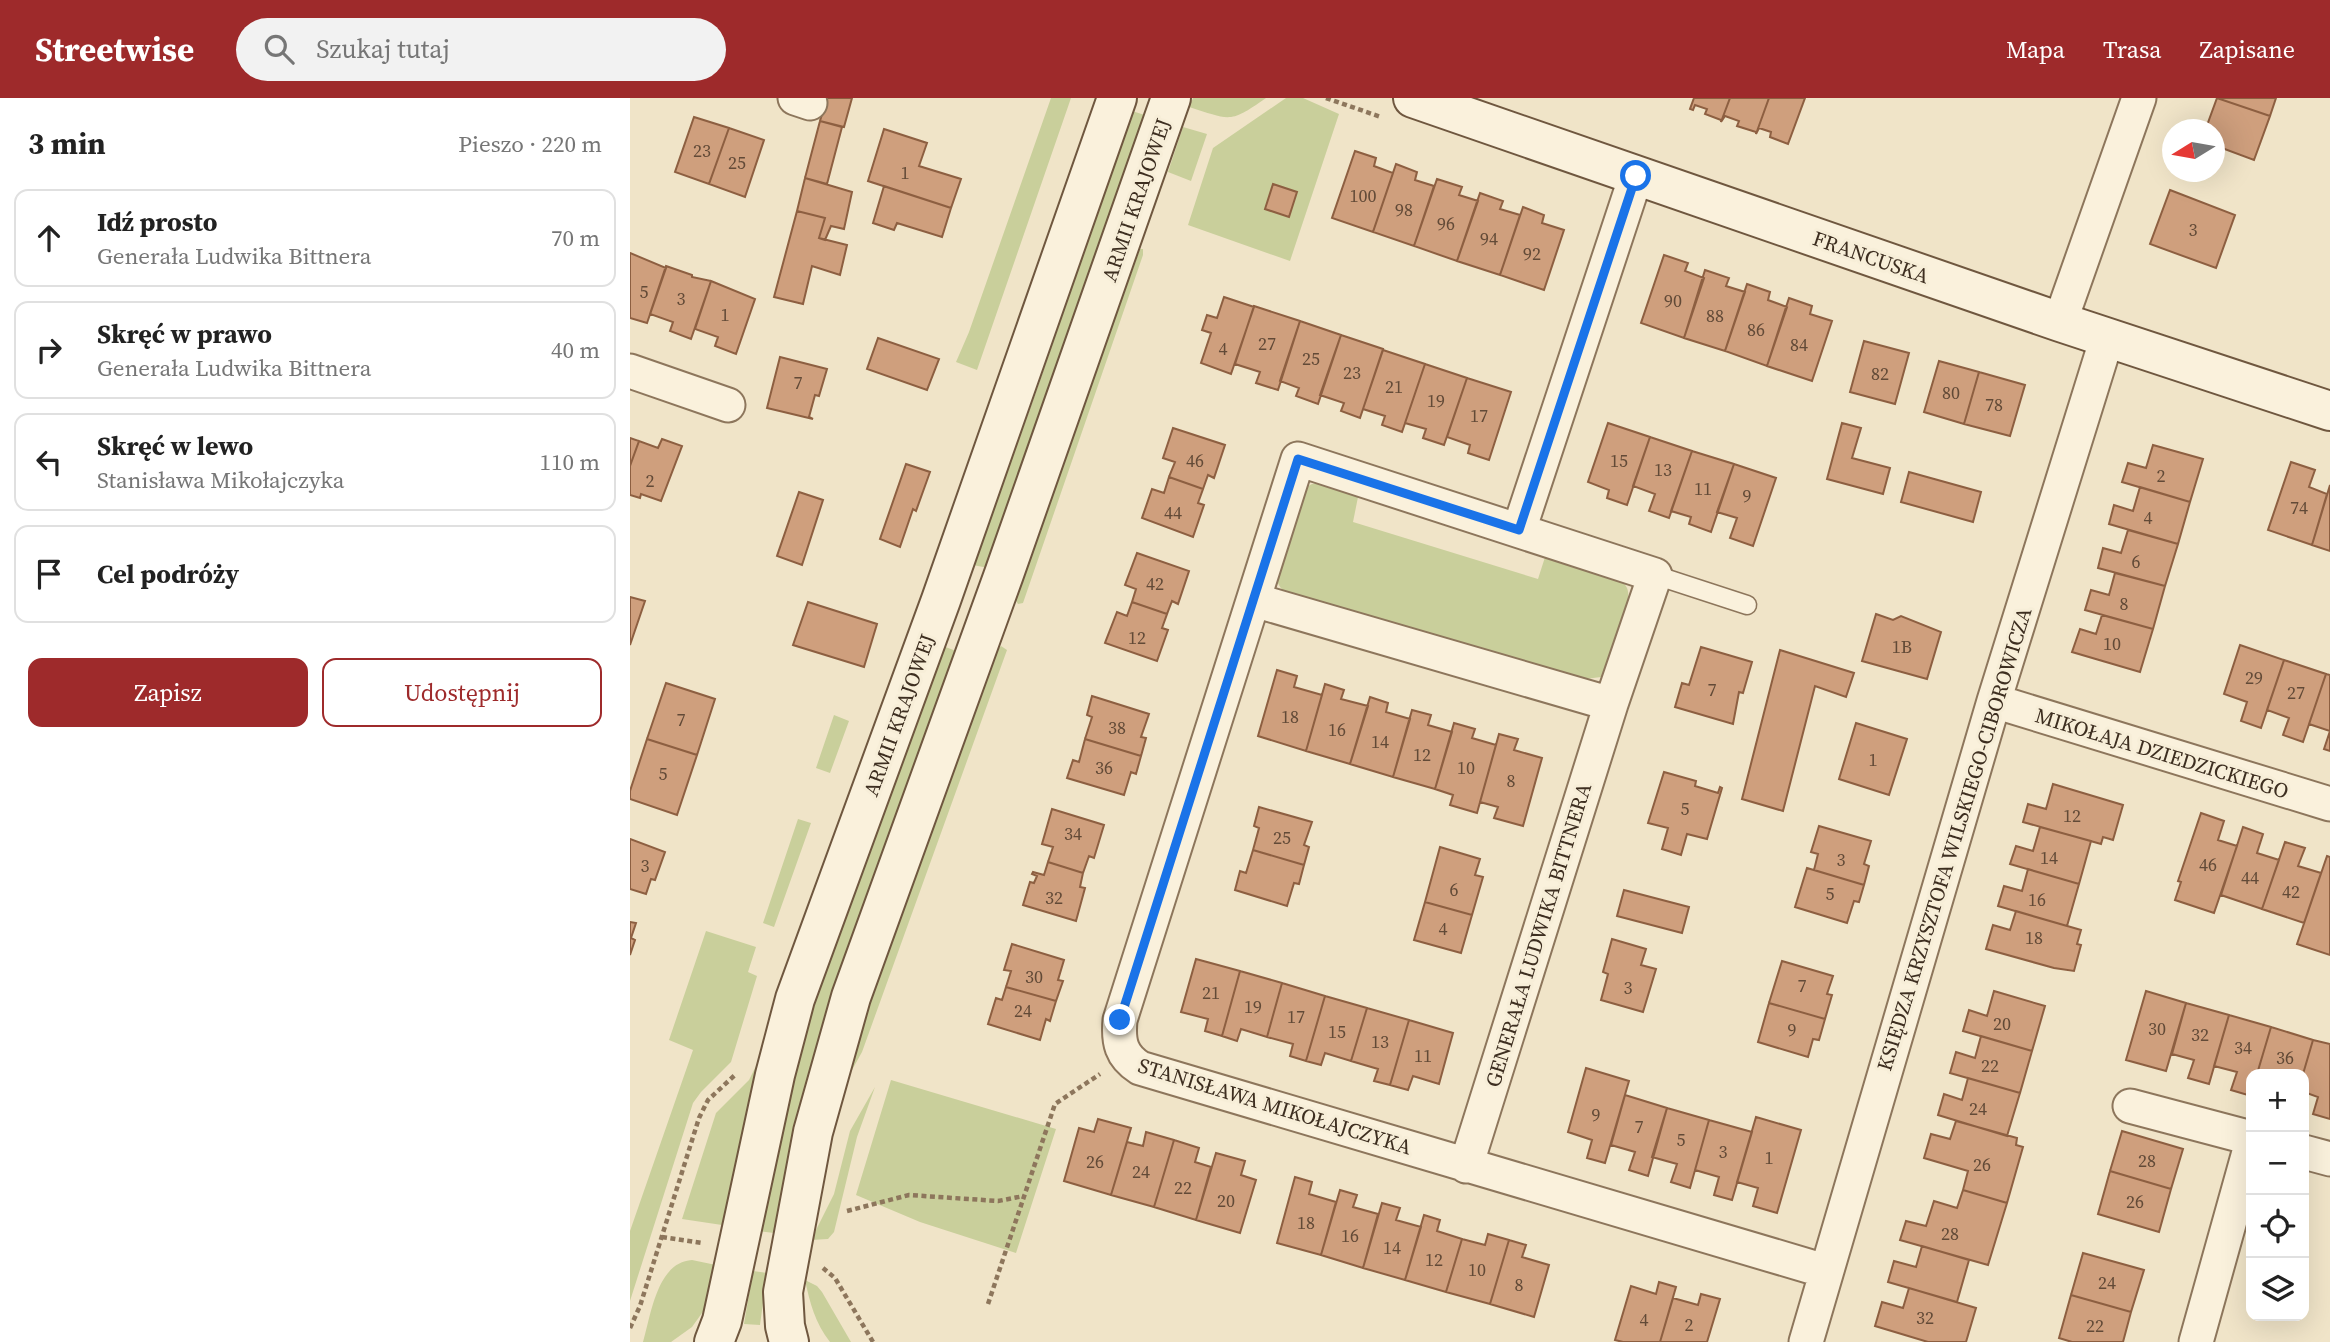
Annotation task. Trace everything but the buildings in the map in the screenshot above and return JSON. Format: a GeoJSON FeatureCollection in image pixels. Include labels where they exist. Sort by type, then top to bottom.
{"type":"FeatureCollection","features":[{"type":"Feature","properties":{"kind":"street","name":"ARMII KRAJOWEJ"},"geometry":{"type":"LineString","coordinates":[[714,1342],[722,1321],[769,1100],[795,999],[941,600],[1117,98]]}},
{"type":"Feature","properties":{"kind":"street","name":"ARMII KRAJOWEJ"},"geometry":{"type":"LineString","coordinates":[[789,1342],[783,1292],[813,1132],[851,997],[1171,98]]}},
{"type":"Feature","properties":{"kind":"street","name":"FRANCUSKA"},"geometry":{"type":"LineString","coordinates":[[1413,98],[1478,108],[1636,176],[2060,322],[2330,411]]}},
{"type":"Feature","properties":{"kind":"street"},"geometry":{"type":"LineString","coordinates":[[2060,322],[2139,98]]}},
{"type":"Feature","properties":{"kind":"street"},"geometry":{"type":"LineString","coordinates":[[1636,176],[1519,530],[1655,575]]}},
{"type":"Feature","properties":{"kind":"street","name":"KSIĘDZA KRZYSZTOFA WILSKIEGO-CIBOROWICZA"},"geometry":{"type":"LineString","coordinates":[[1806,1342],[1994,701],[2108,338]]}},
{"type":"Feature","properties":{"kind":"street"},"geometry":{"type":"LineString","coordinates":[[630,371],[728,404]]}},
{"type":"Feature","properties":{"kind":"street","name":"STANISŁAWA MIKOŁAJCZYKA"},"geometry":{"type":"LineString","coordinates":[[1519,530],[1298,459],[1120,1020],[1119,1045],[1126,1056],[1140,1068],[1825,1271]]}},
{"type":"Feature","properties":{"kind":"street","name":"GENERAŁA LUDWIKA BITTNERA"},"geometry":{"type":"LineString","coordinates":[[1466,1166],[1611,704],[1655,575]]}},
{"type":"Feature","properties":{"kind":"street"},"geometry":{"type":"LineString","coordinates":[[941,600],[988,617]]}},
{"type":"Feature","properties":{"kind":"street"},"geometry":{"type":"LineString","coordinates":[[1254,600],[1611,704]]}},
{"type":"Feature","properties":{"kind":"street","name":"MIKOŁAJA DZIEDZICKIEGO"},"geometry":{"type":"LineString","coordinates":[[1994,701],[2330,804]]}},
{"type":"Feature","properties":{"kind":"street"},"geometry":{"type":"LineString","coordinates":[[2130,1105],[2246,1137]]}},
{"type":"Feature","properties":{"kind":"street"},"geometry":{"type":"LineString","coordinates":[[2309,1153],[2330,1159]]}},
{"type":"Feature","properties":{"kind":"street"},"geometry":{"type":"LineString","coordinates":[[2196,1342],[2246,1163]]}},
{"type":"Feature","properties":{"kind":"lane"},"geometry":{"type":"LineString","coordinates":[[1655,575],[1747,605]]}},
{"type":"Feature","properties":{"kind":"path"},"geometry":{"type":"LineString","coordinates":[[988,1304],[1055,1104],[1126,1056]]}},
{"type":"Feature","properties":{"kind":"path"},"geometry":{"type":"LineString","coordinates":[[847,1211],[909,1195],[998,1201],[1025,1196]]}},
{"type":"Feature","properties":{"kind":"path"},"geometry":{"type":"LineString","coordinates":[[662,1237],[709,1244]]}},
{"type":"Feature","properties":{"kind":"path"},"geometry":{"type":"LineString","coordinates":[[816,1263],[835,1278],[873,1342]]}},
{"type":"Feature","properties":{"kind":"green space"},"geometry":{"type":"Polygon","coordinates":[[[1051,98],[1071,98],[977,370],[956,362],[1051,98]]]}},
{"type":"Feature","properties":{"kind":"green space"},"geometry":{"type":"Polygon","coordinates":[[[1193,98],[1266,98],[1236,116],[1222,117],[1189,107],[1193,98]]]}},
{"type":"Feature","properties":{"kind":"green space"},"geometry":{"type":"Polygon","coordinates":[[[1286,98],[1303,98],[1339,114],[1290,261],[1188,225],[1213,148],[1286,98]]]}},
{"type":"Feature","properties":{"kind":"green space"},"geometry":{"type":"Polygon","coordinates":[[[1132,111],[1148,116],[988,568],[973,565],[1035,395],[1132,111]]]}},
{"type":"Feature","properties":{"kind":"green space"},"geometry":{"type":"Polygon","coordinates":[[[1183,127],[1207,134],[1191,181],[1168,172],[1183,127]]]}},
{"type":"Feature","properties":{"kind":"green space"},"geometry":{"type":"Polygon","coordinates":[[[1140,249],[1143,249],[1143,255],[1023,603],[1018,604],[1015,599],[1140,249]]]}},
{"type":"Feature","properties":{"kind":"green space"},"geometry":{"type":"Polygon","coordinates":[[[1321,483],[1359,492],[1353,522],[1538,579],[1546,554],[1620,580],[1627,588],[1628,606],[1607,672],[1601,677],[1585,679],[1293,598],[1282,590],[1276,578],[1304,488],[1321,483]]]}},
{"type":"Feature","properties":{"kind":"green space"},"geometry":{"type":"Polygon","coordinates":[[[943,646],[956,651],[838,979],[804,1091],[774,1233],[759,1231],[779,1134],[813,1006],[943,646]]]}},
{"type":"Feature","properties":{"kind":"green space"},"geometry":{"type":"Polygon","coordinates":[[[1001,646],[1007,650],[862,1052],[852,1070],[850,1069],[866,1009],[1001,646]]]}},
{"type":"Feature","properties":{"kind":"green space"},"geometry":{"type":"Polygon","coordinates":[[[834,715],[849,721],[830,773],[816,768],[834,715]]]}},
{"type":"Feature","properties":{"kind":"green space"},"geometry":{"type":"Polygon","coordinates":[[[798,819],[811,823],[774,927],[763,923],[798,819]]]}},
{"type":"Feature","properties":{"kind":"green space"},"geometry":{"type":"Polygon","coordinates":[[[706,931],[756,947],[748,972],[757,976],[731,1062],[693,1103],[630,1301],[630,1231],[693,1050],[669,1040],[706,931]]]}},
{"type":"Feature","properties":{"kind":"green space"},"geometry":{"type":"Polygon","coordinates":[[[757,1064],[722,1225],[682,1219],[716,1113],[749,1080],[757,1064]]]}},
{"type":"Feature","properties":{"kind":"green space"},"geometry":{"type":"Polygon","coordinates":[[[891,1080],[1056,1129],[1016,1253],[920,1222],[856,1195],[891,1080]]]}},
{"type":"Feature","properties":{"kind":"green space"},"geometry":{"type":"Polygon","coordinates":[[[875,1087],[857,1137],[834,1232],[828,1239],[811,1240],[834,1194],[850,1131],[875,1087]]]}},
{"type":"Feature","properties":{"kind":"green space"},"geometry":{"type":"Polygon","coordinates":[[[692,1260],[716,1265],[707,1306],[692,1327],[671,1342],[643,1342],[663,1280],[680,1263],[692,1260]]]}},
{"type":"Feature","properties":{"kind":"green space"},"geometry":{"type":"Polygon","coordinates":[[[753,1271],[767,1273],[760,1325],[744,1324],[753,1271]]]}},
{"type":"Feature","properties":{"kind":"green space"},"geometry":{"type":"Polygon","coordinates":[[[805,1280],[822,1292],[851,1342],[830,1342],[820,1328],[805,1280]]]}},
{"type":"Feature","properties":{"kind":"route"},"geometry":{"type":"LineString","coordinates":[[1120,1020],[1298,459],[1519,530],[1636,176]]}}]}
